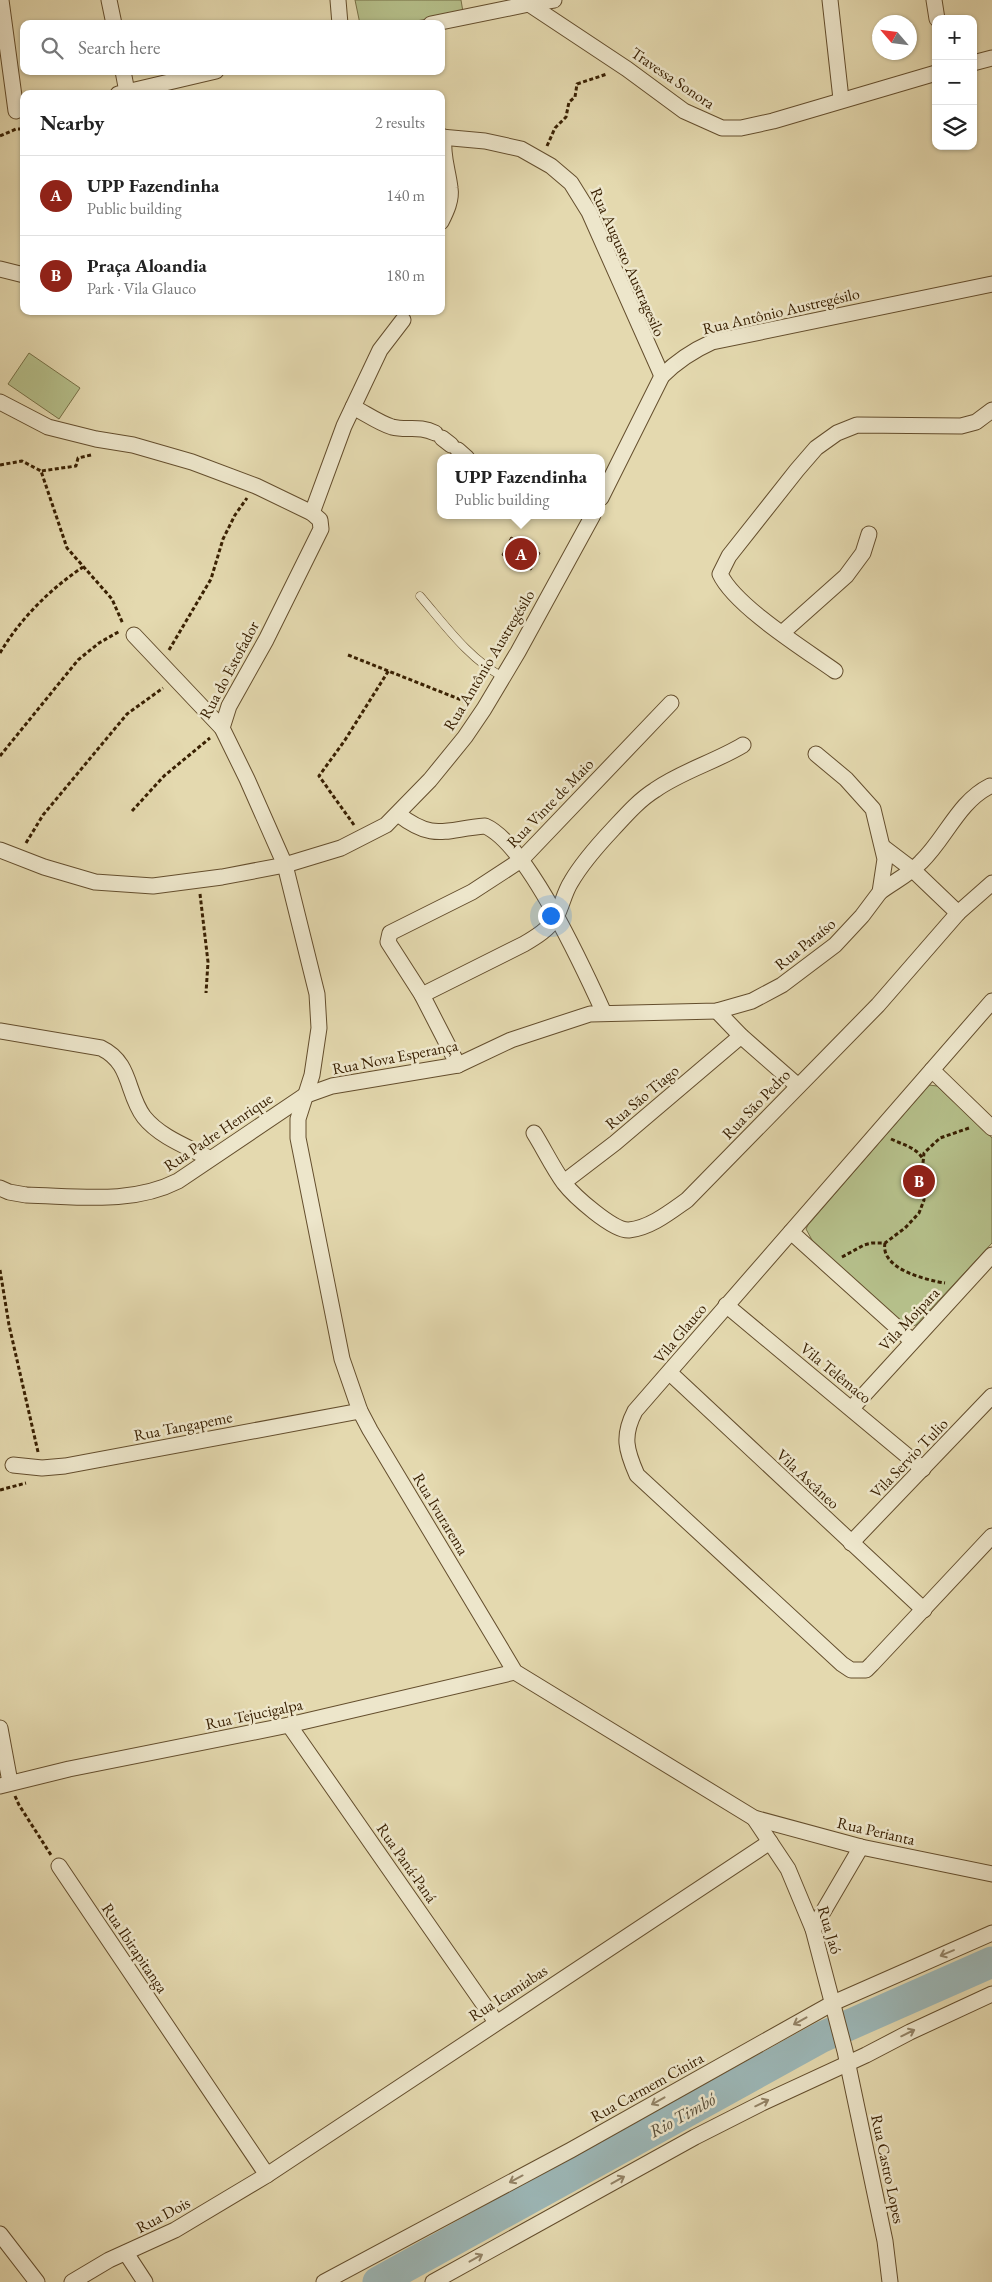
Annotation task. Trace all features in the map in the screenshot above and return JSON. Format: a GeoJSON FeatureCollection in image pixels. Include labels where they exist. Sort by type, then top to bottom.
{"type":"FeatureCollection","features":[{"type":"Feature","properties":{"kind":"street"},"geometry":{"type":"LineString","coordinates":[[1,0],[16,111]]}},
{"type":"Feature","properties":{"kind":"street"},"geometry":{"type":"LineString","coordinates":[[109,0],[113,20]]}},
{"type":"Feature","properties":{"kind":"street"},"geometry":{"type":"LineString","coordinates":[[338,0],[340,20]]}},
{"type":"Feature","properties":{"kind":"street"},"geometry":{"type":"LineString","coordinates":[[445,21],[528,2],[554,0]]}},
{"type":"Feature","properties":{"kind":"street"},"geometry":{"type":"LineString","coordinates":[[830,0],[842,99]]}},
{"type":"Feature","properties":{"kind":"street"},"geometry":{"type":"LineString","coordinates":[[934,0],[936,15]]}},
{"type":"Feature","properties":{"kind":"street","name":"Travessa Sonora"},"geometry":{"type":"LineString","coordinates":[[528,2],[627,68],[684,111],[722,128],[741,128],[774,121],[842,99],[932,74]]}},
{"type":"Feature","properties":{"kind":"street"},"geometry":{"type":"LineString","coordinates":[[977,62],[992,58]]}},
{"type":"Feature","properties":{"kind":"street"},"geometry":{"type":"LineString","coordinates":[[123,75],[123,90]]}},
{"type":"Feature","properties":{"kind":"street"},"geometry":{"type":"LineString","coordinates":[[136,90],[199,75]]}},
{"type":"Feature","properties":{"kind":"street","name":"Rua Augusto Austragesilo"},"geometry":{"type":"LineString","coordinates":[[445,137],[485,141],[511,146],[541,159],[562,173],[580,194],[662,376]]}},
{"type":"Feature","properties":{"kind":"street"},"geometry":{"type":"LineString","coordinates":[[445,164],[451,189],[449,206],[445,214]]}},
{"type":"Feature","properties":{"kind":"street"},"geometry":{"type":"LineString","coordinates":[[0,269],[20,274]]}},
{"type":"Feature","properties":{"kind":"street","name":"Rua Antônio Austregésilo"},"geometry":{"type":"LineString","coordinates":[[605,490],[662,376],[677,361],[692,351],[712,342],[992,284]]}},
{"type":"Feature","properties":{"kind":"street","name":"Rua do Estofador"},"geometry":{"type":"LineString","coordinates":[[222,728],[229,706],[266,640],[321,528],[316,517],[353,407],[380,350],[403,316]]}},
{"type":"Feature","properties":{"kind":"street"},"geometry":{"type":"LineString","coordinates":[[0,402],[48,426],[192,462],[256,486],[316,517]]}},
{"type":"Feature","properties":{"kind":"street"},"geometry":{"type":"LineString","coordinates":[[353,407],[392,427],[413,427],[428,430],[450,445]]}},
{"type":"Feature","properties":{"kind":"street"},"geometry":{"type":"LineString","coordinates":[[835,671],[782,633],[730,590],[720,574],[729,556],[816,448],[837,432],[857,425],[961,426],[976,422],[992,410]]}},
{"type":"Feature","properties":{"kind":"street","name":"Rua Antônio Austregésilo"},"geometry":{"type":"LineString","coordinates":[[0,850],[95,882],[153,886],[285,865],[340,848],[386,826],[430,780],[465,737],[484,709],[591,519]]}},
{"type":"Feature","properties":{"kind":"street"},"geometry":{"type":"LineString","coordinates":[[782,633],[846,576],[863,553],[869,534]]}},
{"type":"Feature","properties":{"kind":"street","name":"Rua Ivurarema"},"geometry":{"type":"LineString","coordinates":[[130,632],[222,728],[285,865],[317,994],[319,1028],[312,1075],[298,1119],[298,1138],[342,1358],[360,1410],[515,1672],[754,1818]]}},
{"type":"Feature","properties":{"kind":"street","name":"Rua Vinte de Maio"},"geometry":{"type":"LineString","coordinates":[[422,995],[388,942],[388,937],[392,930],[472,892],[521,860],[671,703]]}},
{"type":"Feature","properties":{"kind":"street"},"geometry":{"type":"LineString","coordinates":[[458,1065],[422,995],[524,944],[550,925],[571,882],[612,830],[634,807],[654,790],[726,755],[743,744]]}},
{"type":"Feature","properties":{"kind":"street","name":"Rua Paraíso"},"geometry":{"type":"LineString","coordinates":[[604,1013],[717,1011],[752,1001],[782,985],[835,945],[862,916],[880,892],[885,859],[873,809],[846,779],[816,754]]}},
{"type":"Feature","properties":{"kind":"street"},"geometry":{"type":"LineString","coordinates":[[880,892],[921,862],[967,803],[982,790],[991,786]]}},
{"type":"Feature","properties":{"kind":"street"},"geometry":{"type":"LineString","coordinates":[[398,814],[424,831],[453,832],[485,826],[499,834],[521,860],[556,916],[573,945],[604,1013]]}},
{"type":"Feature","properties":{"kind":"street"},"geometry":{"type":"LineString","coordinates":[[882,847],[912,869],[958,913]]}},
{"type":"Feature","properties":{"kind":"street","name":"Rua São Pedro"},"geometry":{"type":"LineString","coordinates":[[534,1133],[564,1182],[578,1197],[617,1227],[628,1230],[641,1227],[663,1217],[687,1200],[878,1005],[958,913],[992,884]]}},
{"type":"Feature","properties":{"kind":"street","name":"Vila Glauco"},"geometry":{"type":"LineString","coordinates":[[924,1610],[866,1670],[860,1672],[851,1670],[842,1664],[636,1474],[629,1457],[626,1438],[628,1423],[635,1411],[992,1001]]}},
{"type":"Feature","properties":{"kind":"street"},"geometry":{"type":"LineString","coordinates":[[717,1011],[741,1036],[798,1086]]}},
{"type":"Feature","properties":{"kind":"street","name":"Rua Nova Esperança"},"geometry":{"type":"LineString","coordinates":[[304,1096],[332,1086],[458,1065],[520,1037],[574,1018],[604,1013]]}},
{"type":"Feature","properties":{"kind":"street"},"geometry":{"type":"LineString","coordinates":[[0,1031],[83,1044],[101,1048],[112,1053],[119,1060],[138,1107],[146,1119],[158,1130],[209,1158]]}},
{"type":"Feature","properties":{"kind":"street","name":"Rua São Tiago"},"geometry":{"type":"LineString","coordinates":[[564,1182],[615,1144],[741,1036]]}},
{"type":"Feature","properties":{"kind":"street"},"geometry":{"type":"LineString","coordinates":[[932,1070],[987,1124]]}},
{"type":"Feature","properties":{"kind":"street","name":"Rua Padre Henrique"},"geometry":{"type":"LineString","coordinates":[[0,1188],[9,1192],[26,1195],[137,1196],[170,1185],[304,1096]]}},
{"type":"Feature","properties":{"kind":"street"},"geometry":{"type":"LineString","coordinates":[[791,1232],[912,1341]]}},
{"type":"Feature","properties":{"kind":"street","name":"Vila Moipara"},"geometry":{"type":"LineString","coordinates":[[852,1408],[992,1255]]}},
{"type":"Feature","properties":{"kind":"street","name":"Vila Telêmaco"},"geometry":{"type":"LineString","coordinates":[[726,1305],[923,1468]]}},
{"type":"Feature","properties":{"kind":"street","name":"Vila Ascâneo"},"geometry":{"type":"LineString","coordinates":[[670,1373],[924,1610]]}},
{"type":"Feature","properties":{"kind":"street","name":"Vila Servio Tulio"},"geometry":{"type":"LineString","coordinates":[[851,1543],[992,1396]]}},
{"type":"Feature","properties":{"kind":"street","name":"Rua Tangapeme"},"geometry":{"type":"LineString","coordinates":[[13,1464],[42,1468],[65,1466],[360,1410]]}},
{"type":"Feature","properties":{"kind":"street"},"geometry":{"type":"LineString","coordinates":[[924,1610],[992,1536]]}},
{"type":"Feature","properties":{"kind":"street","name":"Rua Tejucigalpa"},"geometry":{"type":"LineString","coordinates":[[5,1784],[290,1725],[515,1672]]}},
{"type":"Feature","properties":{"kind":"street","name":"Rua Paná-Paná"},"geometry":{"type":"LineString","coordinates":[[290,1725],[496,2022]]}},
{"type":"Feature","properties":{"kind":"street"},"geometry":{"type":"LineString","coordinates":[[0,1728],[5,1784]]}},
{"type":"Feature","properties":{"kind":"street","name":"Rua Jaó"},"geometry":{"type":"LineString","coordinates":[[754,1818],[788,1869],[813,1929],[846,2057]]}},
{"type":"Feature","properties":{"kind":"street","name":"Rua Perianta"},"geometry":{"type":"LineString","coordinates":[[754,1818],[861,1847],[992,1874]]}},
{"type":"Feature","properties":{"kind":"street","name":"Rua Icamiabas"},"geometry":{"type":"LineString","coordinates":[[267,2175],[770,1842]]}},
{"type":"Feature","properties":{"kind":"street"},"geometry":{"type":"LineString","coordinates":[[813,1929],[861,1847]]}},
{"type":"Feature","properties":{"kind":"street","name":"Rua Ibirapitanga"},"geometry":{"type":"LineString","coordinates":[[59,1866],[267,2175]]}},
{"type":"Feature","properties":{"kind":"street","name":"Rua Carmem Cinira"},"geometry":{"type":"LineString","coordinates":[[324,2282],[834,2008],[992,1934]]}},
{"type":"Feature","properties":{"kind":"street"},"geometry":{"type":"LineString","coordinates":[[433,2282],[694,2138],[846,2057],[910,2032],[992,1994]]}},
{"type":"Feature","properties":{"kind":"street","name":"Rua Castro Lopes"},"geometry":{"type":"LineString","coordinates":[[846,2057],[885,2241],[890,2282]]}},
{"type":"Feature","properties":{"kind":"street","name":"Rua Dois"},"geometry":{"type":"LineString","coordinates":[[72,2282],[109,2260],[175,2230],[267,2175]]}},
{"type":"Feature","properties":{"kind":"street"},"geometry":{"type":"LineString","coordinates":[[0,2234],[37,2282]]}},
{"type":"Feature","properties":{"kind":"street"},"geometry":{"type":"LineString","coordinates":[[126,2253],[145,2282]]}},
{"type":"Feature","properties":{"kind":"lane"},"geometry":{"type":"LineString","coordinates":[[420,596],[472,655],[489,670],[503,677]]}},
{"type":"Feature","properties":{"kind":"path"},"geometry":{"type":"LineString","coordinates":[[541,159],[555,128],[566,117],[568,102],[575,97],[577,84],[627,68]]}},
{"type":"Feature","properties":{"kind":"path"},"geometry":{"type":"LineString","coordinates":[[0,136],[20,130]]}},
{"type":"Feature","properties":{"kind":"path"},"geometry":{"type":"LineString","coordinates":[[0,465],[22,461],[41,472],[76,466],[78,458],[96,454]]}},
{"type":"Feature","properties":{"kind":"path"},"geometry":{"type":"LineString","coordinates":[[0,756],[78,660],[99,643],[130,632],[112,599],[67,548],[41,472]]}},
{"type":"Feature","properties":{"kind":"path"},"geometry":{"type":"LineString","coordinates":[[162,664],[211,579],[218,552],[235,514],[256,486]]}},
{"type":"Feature","properties":{"kind":"path"},"geometry":{"type":"LineString","coordinates":[[0,653],[11,635],[42,600],[69,576],[83,567]]}},
{"type":"Feature","properties":{"kind":"path"},"geometry":{"type":"LineString","coordinates":[[348,655],[484,709]]}},
{"type":"Feature","properties":{"kind":"path"},"geometry":{"type":"LineString","coordinates":[[363,838],[320,776],[389,670]]}},
{"type":"Feature","properties":{"kind":"path"},"geometry":{"type":"LineString","coordinates":[[17,856],[43,815],[127,714],[176,678]]}},
{"type":"Feature","properties":{"kind":"path","name":"Rua do Estofador"},"geometry":{"type":"LineString","coordinates":[[132,810],[164,776],[222,728]]}},
{"type":"Feature","properties":{"kind":"path"},"geometry":{"type":"LineString","coordinates":[[198,880],[208,962],[206,993]]}},
{"type":"Feature","properties":{"kind":"path"},"geometry":{"type":"LineString","coordinates":[[830,1267],[853,1250],[872,1243],[885,1243],[905,1228],[919,1212],[924,1200],[924,1153],[940,1138],[973,1126],[987,1124]]}},
{"type":"Feature","properties":{"kind":"path"},"geometry":{"type":"LineString","coordinates":[[880,1130],[898,1143],[912,1148],[919,1153],[923,1160]]}},
{"type":"Feature","properties":{"kind":"path"},"geometry":{"type":"LineString","coordinates":[[885,1243],[884,1249],[887,1257],[909,1274],[923,1280],[965,1283]]}},
{"type":"Feature","properties":{"kind":"path"},"geometry":{"type":"LineString","coordinates":[[0,1270],[2,1293],[42,1468]]}},
{"type":"Feature","properties":{"kind":"path"},"geometry":{"type":"LineString","coordinates":[[5,1784],[59,1866]]}},
{"type":"Feature","properties":{"kind":"green space"},"geometry":{"type":"Polygon","coordinates":[[[355,0],[461,0],[463,12],[422,20],[359,20],[355,0]]]}},
{"type":"Feature","properties":{"kind":"green space"},"geometry":{"type":"Polygon","coordinates":[[[29,353],[80,388],[59,419],[8,384],[29,353]]]}},
{"type":"Feature","properties":{"kind":"green space"},"geometry":{"type":"Polygon","coordinates":[[[929,1085],[937,1086],[992,1138],[992,1243],[916,1325],[908,1327],[901,1324],[812,1240],[806,1229],[929,1085]]]}},
{"type":"Feature","properties":{"kind":"building"},"geometry":{"type":"Polygon","coordinates":[[[511,537],[540,553],[531,570],[502,555],[511,537]]]}},
{"type":"Feature","properties":{"kind":"waterway","name":"Rio Timbó"},"geometry":{"type":"LineString","coordinates":[[378,2282],[822,2037],[992,1962]]}},
{"type":"Feature","properties":{"kind":"place","name":"UPP Fazendinha"},"geometry":{"type":"Point","coordinates":[521,554]}},
{"type":"Feature","properties":{"kind":"place","name":"Praça Aloandia"},"geometry":{"type":"Point","coordinates":[919,1181]}}]}
